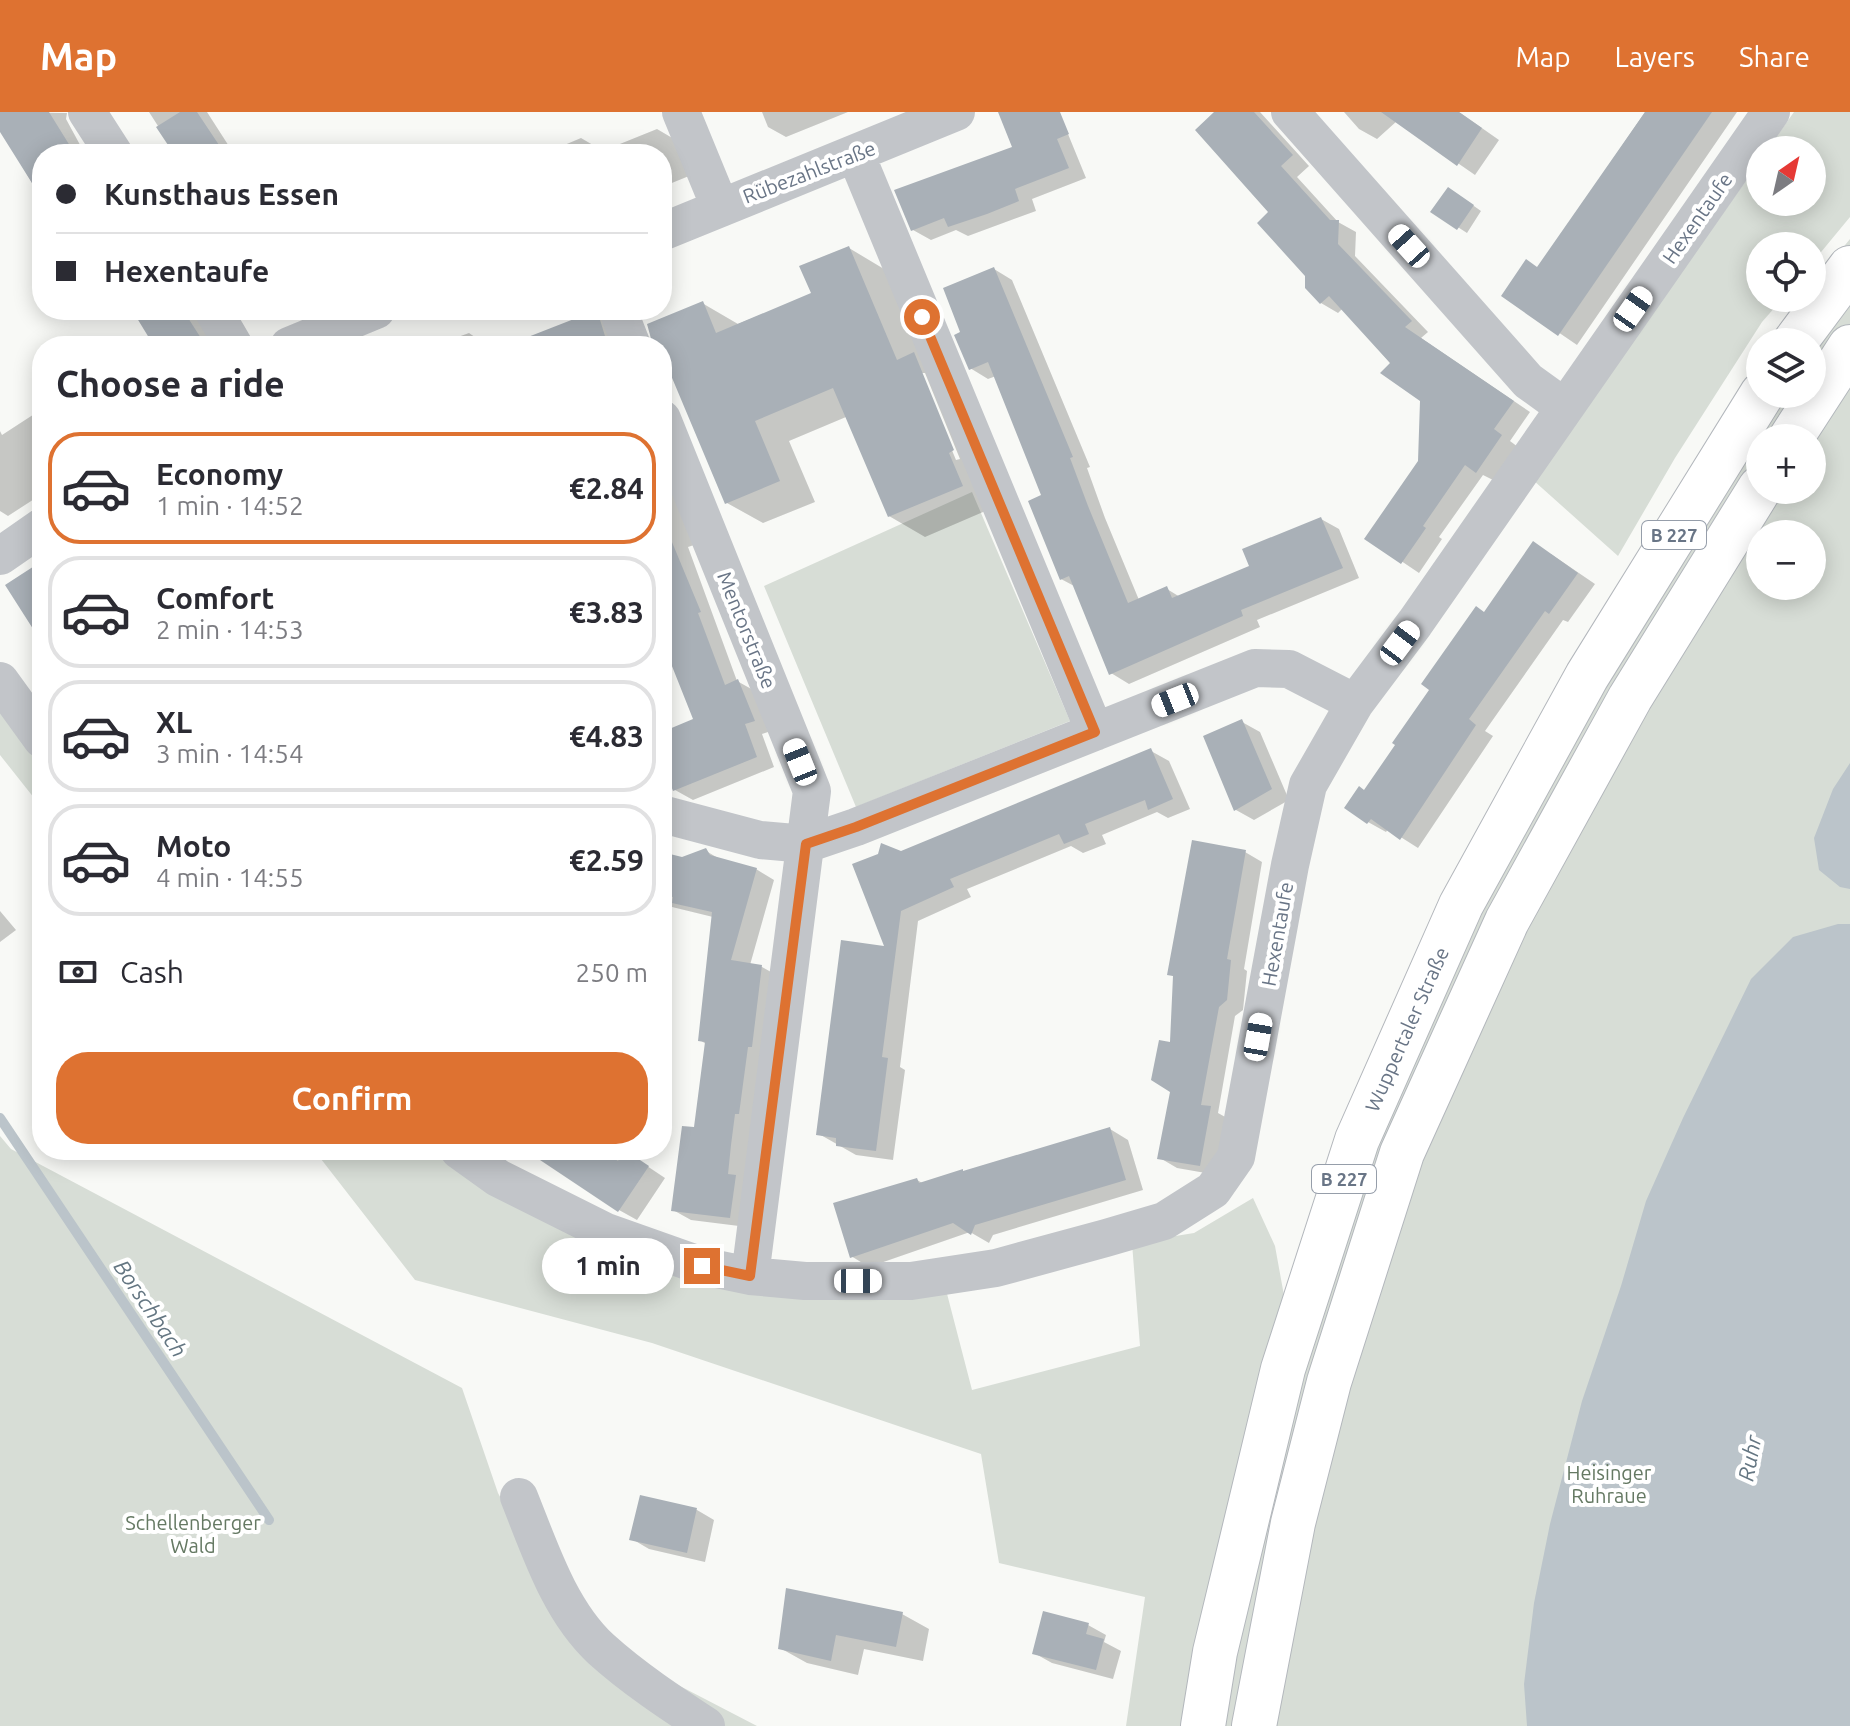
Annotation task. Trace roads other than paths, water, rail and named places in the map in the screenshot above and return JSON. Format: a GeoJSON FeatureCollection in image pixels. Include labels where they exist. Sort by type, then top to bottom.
{"type":"FeatureCollection","features":[{"type":"Feature","properties":{"kind":"main road"},"geometry":{"type":"LineString","coordinates":[[1805,328],[1850,268]]}},
{"type":"Feature","properties":{"kind":"main road"},"geometry":{"type":"LineString","coordinates":[[1800,424],[1850,347]]}},
{"type":"Feature","properties":{"kind":"main road","name":"Wuppertaler Straße"},"geometry":{"type":"LineString","coordinates":[[1203,1726],[1215,1652],[1283,1369],[1357,1140],[1461,905],[1587,676],[1753,408]]}},
{"type":"Feature","properties":{"kind":"main road","name":"B 227"},"geometry":{"type":"LineString","coordinates":[[1254,1726],[1303,1481],[1329,1382],[1402,1153],[1507,921],[1630,698],[1750,504]]}},
{"type":"Feature","properties":{"kind":"street"},"geometry":{"type":"LineString","coordinates":[[87,112],[108,144]]}},
{"type":"Feature","properties":{"kind":"street"},"geometry":{"type":"LineString","coordinates":[[681,112],[720,207]]}},
{"type":"Feature","properties":{"kind":"street","name":"Rübezahlstraße"},"geometry":{"type":"LineString","coordinates":[[672,228],[956,112]]}},
{"type":"Feature","properties":{"kind":"street"},"geometry":{"type":"LineString","coordinates":[[1290,112],[1528,381],[1564,407]]}},
{"type":"Feature","properties":{"kind":"street","name":"Hexentaufe"},"geometry":{"type":"LineString","coordinates":[[473,1160],[498,1178],[606,1232],[702,1266],[750,1276],[805,1281],[911,1281],[996,1268],[1164,1221],[1213,1190],[1236,1157],[1290,865],[1308,785],[1355,703],[1415,623],[1771,112]]}},
{"type":"Feature","properties":{"kind":"street"},"geometry":{"type":"LineString","coordinates":[[856,155],[1095,732]]}},
{"type":"Feature","properties":{"kind":"street"},"geometry":{"type":"LineString","coordinates":[[313,336],[352,320]]}},
{"type":"Feature","properties":{"kind":"street","name":"Mentorstraße"},"geometry":{"type":"LineString","coordinates":[[672,444],[812,791],[750,1276]]}},
{"type":"Feature","properties":{"kind":"street"},"geometry":{"type":"LineString","coordinates":[[0,556],[32,534]]}},
{"type":"Feature","properties":{"kind":"street"},"geometry":{"type":"LineString","coordinates":[[672,817],[760,840],[806,844],[856,827],[1255,668],[1289,669],[1355,703]]}},
{"type":"Feature","properties":{"kind":"street"},"geometry":{"type":"LineString","coordinates":[[0,681],[32,725]]}},
{"type":"Feature","properties":{"kind":"street"},"geometry":{"type":"LineString","coordinates":[[519,1497],[545,1563],[575,1617],[592,1638],[612,1658],[706,1726]]}},
{"type":"Feature","properties":{"kind":"water"},"geometry":{"type":"Polygon","coordinates":[[[1850,763],[1850,889],[1840,887],[1819,870],[1814,838],[1833,789],[1850,763]]]}},
{"type":"Feature","properties":{"kind":"water","name":"Ruhr"},"geometry":{"type":"Polygon","coordinates":[[[1838,924],[1850,924],[1850,1726],[1527,1726],[1524,1684],[1534,1603],[1550,1524],[1582,1401],[1646,1201],[1751,979],[1793,937],[1838,924]]]}},
{"type":"Feature","properties":{"kind":"waterway","name":"Borschbach"},"geometry":{"type":"LineString","coordinates":[[0,1118],[269,1520]]}},
{"type":"Feature","properties":{"kind":"park label","name":"Heisinger Ruhraue"},"geometry":{"type":"Point","coordinates":[1609,1484]}},
{"type":"Feature","properties":{"kind":"park label","name":"Schellenberger Wald"},"geometry":{"type":"Point","coordinates":[193,1534]}}]}
